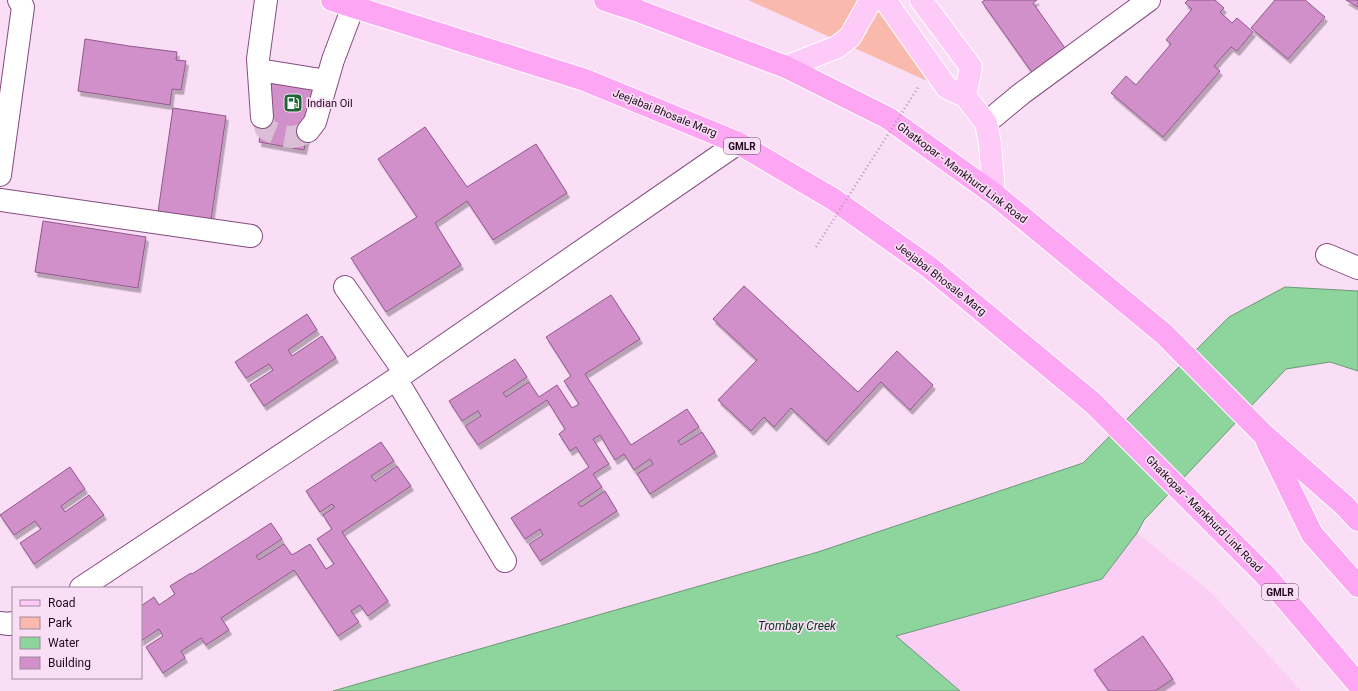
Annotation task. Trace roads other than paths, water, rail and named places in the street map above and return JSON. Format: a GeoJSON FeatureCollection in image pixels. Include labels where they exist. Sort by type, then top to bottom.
{"type":"FeatureCollection","features":[{"type":"Feature","properties":{"kind":"highway","name":"Jeejabai Bhosale Marg"},"geometry":{"type":"LineString","coordinates":[[332,0],[585,80],[738,143],[833,199],[929,267],[1093,403]]}},
{"type":"Feature","properties":{"kind":"highway","name":"Ghatkopar - Mankhurd Link Road"},"geometry":{"type":"LineString","coordinates":[[605,0],[636,10],[786,67],[888,118],[994,194],[1164,334],[1264,434]]}},
{"type":"Feature","properties":{"kind":"highway","name":"Ghatkopar - Mankhurd Link Road"},"geometry":{"type":"LineString","coordinates":[[1093,403],[1265,575],[1358,684]]}},
{"type":"Feature","properties":{"kind":"highway"},"geometry":{"type":"LineString","coordinates":[[1264,434],[1344,505],[1358,520]]}},
{"type":"Feature","properties":{"kind":"highway"},"geometry":{"type":"LineString","coordinates":[[1264,434],[1312,534],[1358,586]]}},
{"type":"Feature","properties":{"kind":"main road"},"geometry":{"type":"LineString","coordinates":[[786,67],[837,47],[850,37],[871,0]]}},
{"type":"Feature","properties":{"kind":"main road"},"geometry":{"type":"LineString","coordinates":[[885,0],[947,88],[966,96],[986,123],[990,144],[994,194]]}},
{"type":"Feature","properties":{"kind":"main road"},"geometry":{"type":"LineString","coordinates":[[921,0],[971,67],[966,96]]}},
{"type":"Feature","properties":{"kind":"street"},"geometry":{"type":"LineString","coordinates":[[0,175],[23,7],[19,0]]}},
{"type":"Feature","properties":{"kind":"street"},"geometry":{"type":"LineString","coordinates":[[262,117],[258,59],[266,0]]}},
{"type":"Feature","properties":{"kind":"street"},"geometry":{"type":"LineString","coordinates":[[986,123],[1021,94],[1149,0]]}},
{"type":"Feature","properties":{"kind":"street"},"geometry":{"type":"LineString","coordinates":[[308,131],[315,122],[333,60],[353,6]]}},
{"type":"Feature","properties":{"kind":"street"},"geometry":{"type":"LineString","coordinates":[[259,70],[327,81]]}},
{"type":"Feature","properties":{"kind":"street"},"geometry":{"type":"LineString","coordinates":[[83,587],[401,376],[738,143]]}},
{"type":"Feature","properties":{"kind":"street"},"geometry":{"type":"LineString","coordinates":[[0,200],[252,236]]}},
{"type":"Feature","properties":{"kind":"street"},"geometry":{"type":"LineString","coordinates":[[1327,254],[1358,268]]}},
{"type":"Feature","properties":{"kind":"street"},"geometry":{"type":"LineString","coordinates":[[345,288],[401,376],[505,560]]}},
{"type":"Feature","properties":{"kind":"street"},"geometry":{"type":"LineString","coordinates":[[0,623],[12,623]]}},
{"type":"Feature","properties":{"kind":"water","name":"Trombay Creek"},"geometry":{"type":"Polygon","coordinates":[[[1285,287],[1358,291],[1358,371],[1330,362],[1286,369],[1144,520],[1137,533],[1102,579],[896,636],[960,691],[333,691],[818,552],[1083,463],[1229,317],[1285,287]]]}},
{"type":"Feature","properties":{"kind":"tunnel"},"geometry":{"type":"LineString","coordinates":[[262,117],[266,129],[282,136],[293,137],[308,131]]}},
{"type":"Feature","properties":{"kind":"place","name":"Indian Oil"},"geometry":{"type":"Point","coordinates":[293,103]}}]}
